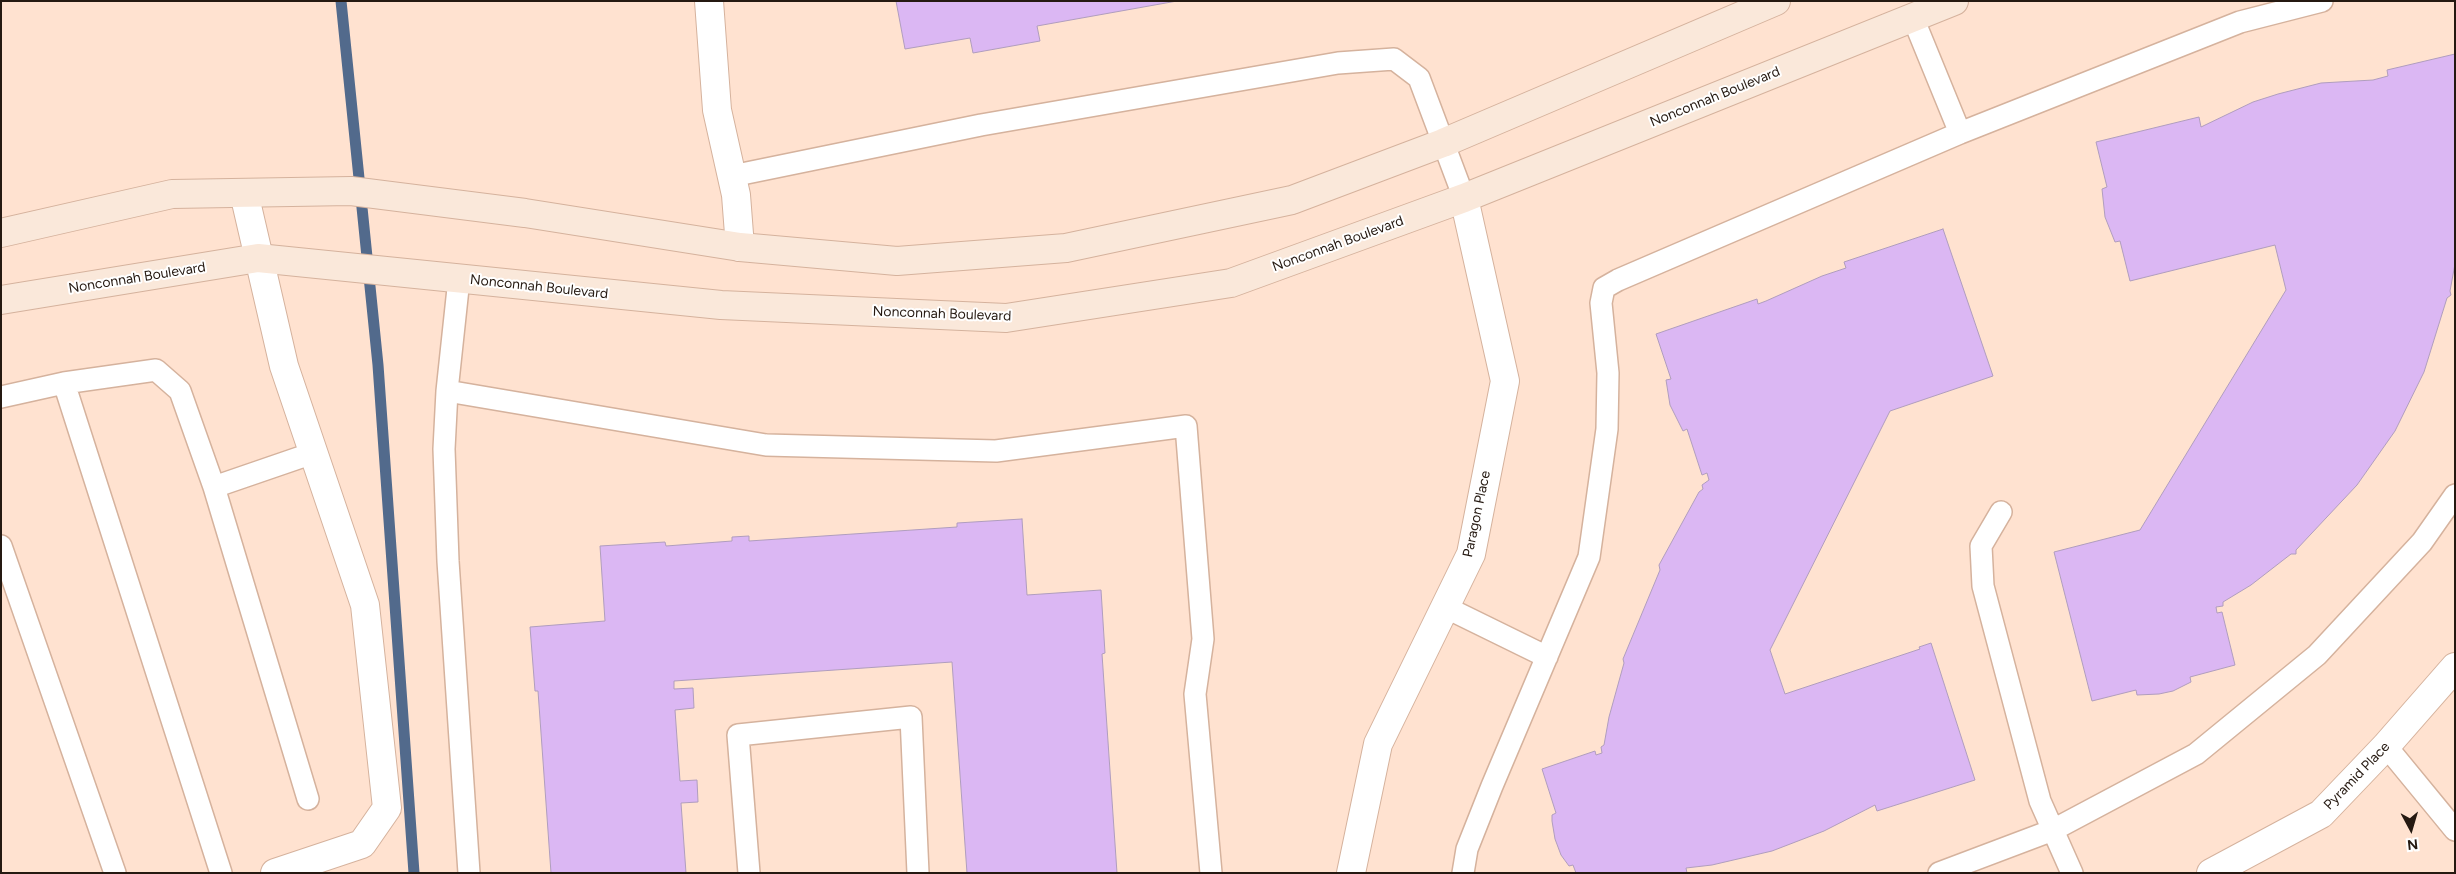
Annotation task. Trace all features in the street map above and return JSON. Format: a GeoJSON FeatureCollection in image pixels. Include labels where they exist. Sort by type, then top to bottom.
{"type":"FeatureCollection","features":[{"type":"Feature","properties":{"kind":"street"},"geometry":{"type":"LineString","coordinates":[[709,1],[717,110],[736,195],[740,247]]}},
{"type":"Feature","properties":{"kind":"street"},"geometry":{"type":"LineString","coordinates":[[1,233],[172,194],[351,192],[525,213],[740,247],[897,261],[1066,248],[1292,200],[1443,143],[1776,1]]}},
{"type":"Feature","properties":{"kind":"street","name":"Nonconnah Boulevard"},"geometry":{"type":"LineString","coordinates":[[1,300],[258,258],[721,305],[1006,318],[1231,283],[1464,198],[1954,1]]}},
{"type":"Feature","properties":{"kind":"street"},"geometry":{"type":"LineString","coordinates":[[244,193],[284,366],[365,605],[387,808],[362,844],[275,873]]}},
{"type":"Feature","properties":{"kind":"street","name":"Paragon Place"},"geometry":{"type":"LineString","coordinates":[[1351,873],[1378,744],[1471,554],[1504,381],[1464,198]]}},
{"type":"Feature","properties":{"kind":"street","name":"Pyramid Place"},"geometry":{"type":"LineString","coordinates":[[2211,873],[2321,814],[2386,746],[2455,668]]}},
{"type":"Feature","properties":{"kind":"lane"},"geometry":{"type":"LineString","coordinates":[[1463,873],[1467,849],[1589,557],[1607,429],[1608,372],[1601,303],[1604,288],[1618,280],[1960,133],[2240,22],[2322,1]]}},
{"type":"Feature","properties":{"kind":"lane"},"geometry":{"type":"LineString","coordinates":[[1913,18],[1960,133]]}},
{"type":"Feature","properties":{"kind":"lane"},"geometry":{"type":"LineString","coordinates":[[732,176],[981,125],[1338,63],[1394,59],[1419,78],[1464,198]]}},
{"type":"Feature","properties":{"kind":"lane"},"geometry":{"type":"LineString","coordinates":[[459,279],[447,390],[444,449],[448,561],[469,873]]}},
{"type":"Feature","properties":{"kind":"lane"},"geometry":{"type":"LineString","coordinates":[[1,396],[64,383],[156,370],[180,391],[214,488],[308,799]]}},
{"type":"Feature","properties":{"kind":"lane"},"geometry":{"type":"LineString","coordinates":[[64,383],[221,873]]}},
{"type":"Feature","properties":{"kind":"lane"},"geometry":{"type":"LineString","coordinates":[[447,390],[766,445],[996,451],[1186,426],[1203,639],[1195,694],[1211,873]]}},
{"type":"Feature","properties":{"kind":"lane"},"geometry":{"type":"LineString","coordinates":[[214,488],[313,453]]}},
{"type":"Feature","properties":{"kind":"lane"},"geometry":{"type":"LineString","coordinates":[[1940,873],[2053,830],[2196,754],[2317,655],[2422,542],[2455,495]]}},
{"type":"Feature","properties":{"kind":"lane"},"geometry":{"type":"LineString","coordinates":[[2001,512],[1981,546],[1982,586],[2040,801],[2072,873]]}},
{"type":"Feature","properties":{"kind":"lane"},"geometry":{"type":"LineString","coordinates":[[1,546],[115,873]]}},
{"type":"Feature","properties":{"kind":"lane"},"geometry":{"type":"LineString","coordinates":[[1445,607],[1546,657]]}},
{"type":"Feature","properties":{"kind":"lane"},"geometry":{"type":"LineString","coordinates":[[749,873],[738,735],[911,717],[918,873]]}},
{"type":"Feature","properties":{"kind":"lane"},"geometry":{"type":"LineString","coordinates":[[2386,746],[2455,830]]}},
{"type":"Feature","properties":{"kind":"building"},"geometry":{"type":"Polygon","coordinates":[[[896,1],[1177,1],[1037,26],[1040,41],[973,53],[970,38],[905,49],[896,1]]]}},
{"type":"Feature","properties":{"kind":"building"},"geometry":{"type":"Polygon","coordinates":[[[2455,54],[2455,264],[2450,291],[2451,295],[2447,298],[2424,372],[2395,431],[2357,485],[2296,550],[2296,554],[2291,554],[2251,585],[2223,602],[2223,606],[2216,607],[2217,613],[2222,612],[2235,665],[2190,677],[2191,682],[2173,691],[2137,695],[2136,690],[2092,701],[2054,552],[2140,530],[2286,290],[2275,245],[2130,281],[2120,241],[2115,242],[2105,217],[2102,189],[2107,187],[2096,142],[2199,117],[2201,127],[2253,102],[2278,94],[2321,83],[2373,80],[2388,76],[2387,70],[2455,54]]]}},
{"type":"Feature","properties":{"kind":"building"},"geometry":{"type":"Polygon","coordinates":[[[1943,229],[1993,376],[1890,411],[1770,650],[1785,694],[1920,649],[1919,647],[1931,643],[1975,780],[1877,811],[1875,805],[1824,831],[1772,851],[1712,865],[1686,868],[1687,873],[1576,873],[1573,865],[1569,866],[1561,855],[1555,839],[1552,815],[1556,813],[1542,769],[1595,751],[1596,755],[1602,753],[1601,747],[1604,745],[1609,717],[1624,663],[1623,659],[1660,570],[1659,565],[1699,492],[1703,489],[1702,485],[1709,480],[1707,473],[1702,475],[1687,429],[1683,431],[1670,405],[1666,380],[1671,379],[1656,334],[1757,299],[1758,304],[1822,276],[1846,268],[1844,262],[1943,229]]]}},
{"type":"Feature","properties":{"kind":"building"},"geometry":{"type":"Polygon","coordinates":[[[1022,519],[1027,595],[1101,590],[1105,653],[1102,654],[1117,873],[967,873],[952,662],[674,681],[674,689],[693,688],[694,708],[675,710],[680,781],[697,780],[698,802],[681,803],[686,873],[551,873],[538,691],[535,691],[530,627],[605,621],[600,546],[665,542],[666,546],[732,541],[732,537],[749,536],[749,541],[957,527],[957,523],[1022,519]]]}},
{"type":"Feature","properties":{"kind":"waterway"},"geometry":{"type":"LineString","coordinates":[[341,1],[378,365],[414,873]]}}]}
